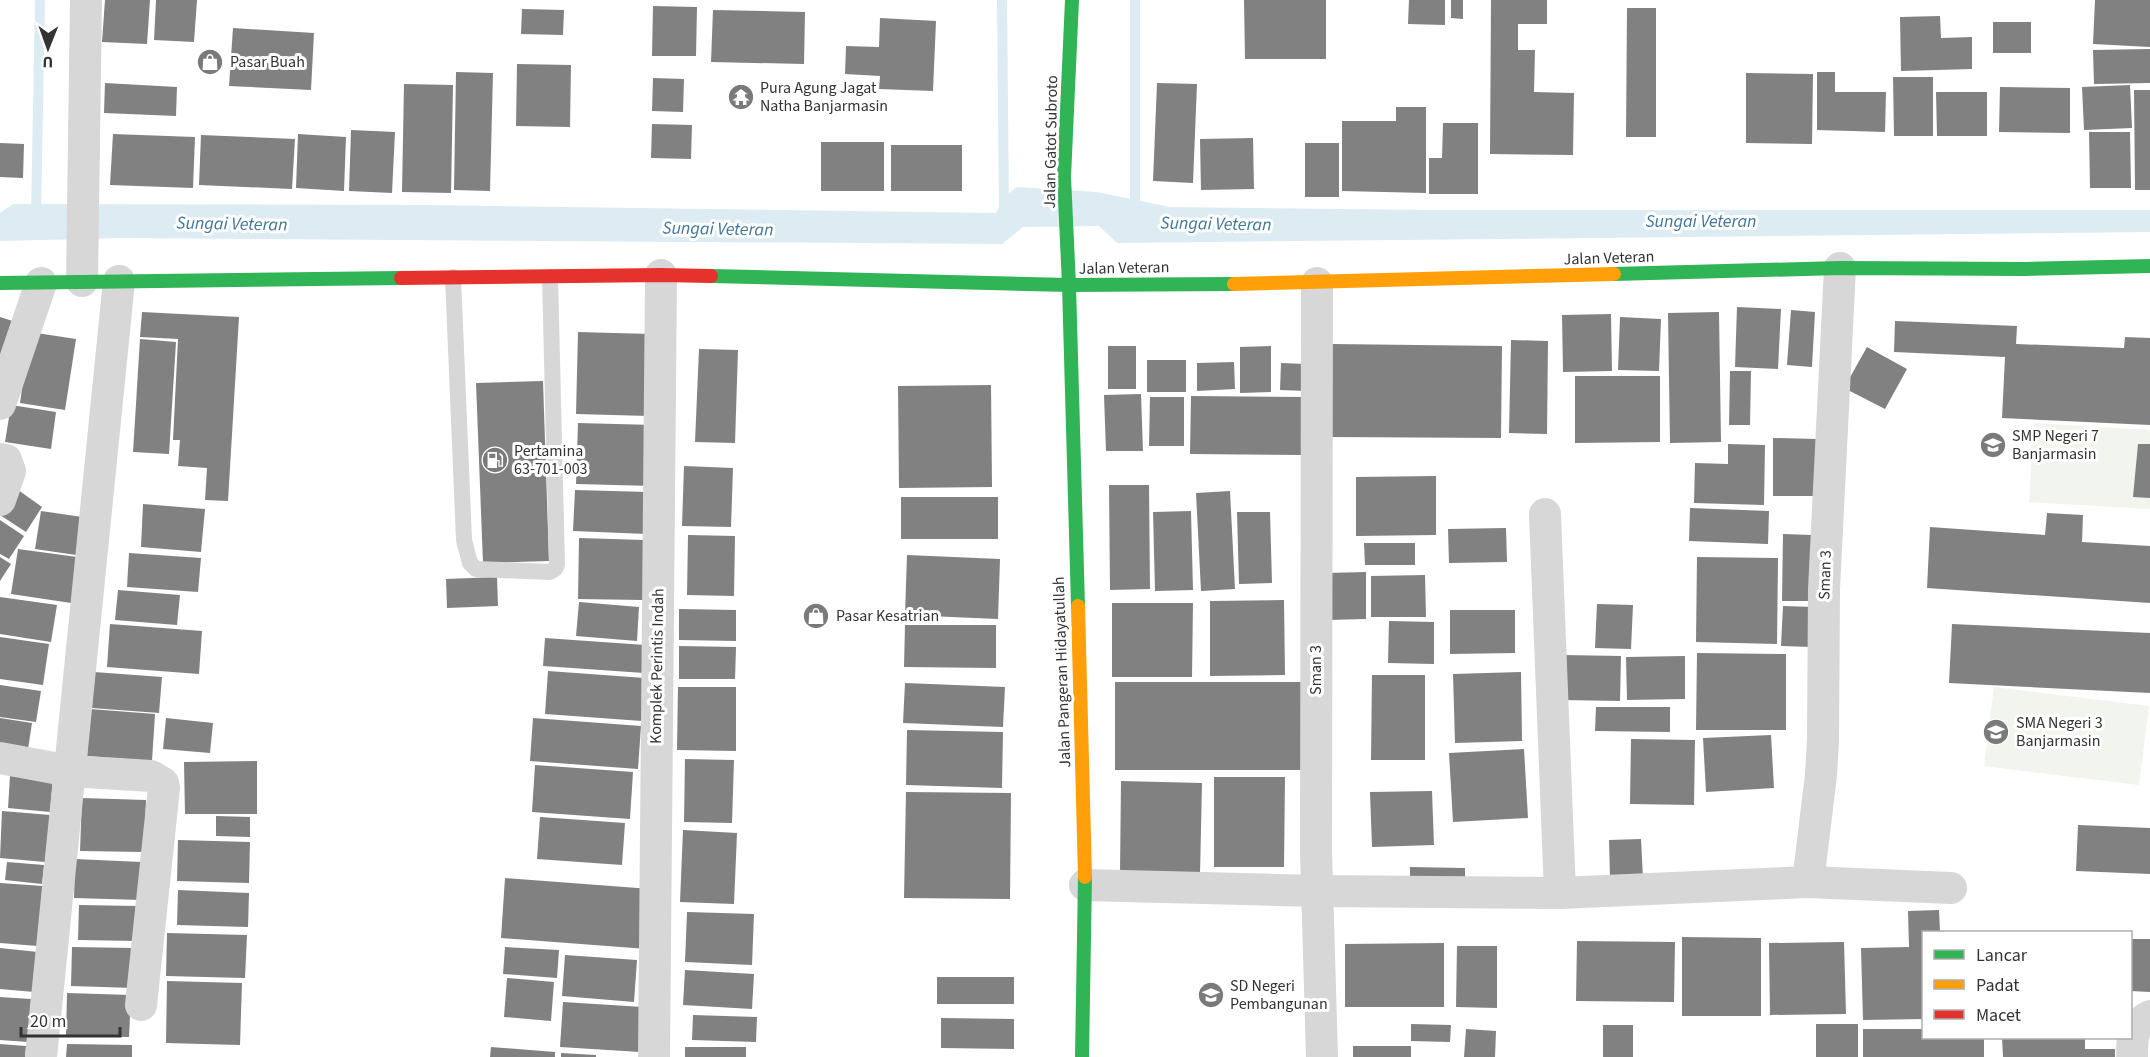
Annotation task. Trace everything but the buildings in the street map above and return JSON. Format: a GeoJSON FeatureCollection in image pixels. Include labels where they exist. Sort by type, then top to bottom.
{"type":"FeatureCollection","features":[{"type":"Feature","properties":{"kind":"main road","name":"Jalan Gatot Subroto"},"geometry":{"type":"LineString","coordinates":[[1069,285],[1064,177],[1072,0]]}},
{"type":"Feature","properties":{"kind":"main road","name":"Jalan Veteran"},"geometry":{"type":"LineString","coordinates":[[0,282],[661,275],[1069,285],[1317,283],[1840,268],[2025,269],[2150,266]]}},
{"type":"Feature","properties":{"kind":"main road","name":"Jalan Pangeran Hidayatullah"},"geometry":{"type":"LineString","coordinates":[[1069,285],[1085,885],[1082,1057]]}},
{"type":"Feature","properties":{"kind":"street"},"geometry":{"type":"LineString","coordinates":[[82,281],[86,0]]}},
{"type":"Feature","properties":{"kind":"street","name":"Sman 3"},"geometry":{"type":"LineString","coordinates":[[1808,882],[1823,740],[1824,590],[1840,268]]}},
{"type":"Feature","properties":{"kind":"street","name":"Komplek Perintis Indah"},"geometry":{"type":"LineString","coordinates":[[654,1057],[661,275]]}},
{"type":"Feature","properties":{"kind":"street"},"geometry":{"type":"LineString","coordinates":[[41,1057],[119,281]]}},
{"type":"Feature","properties":{"kind":"street"},"geometry":{"type":"LineString","coordinates":[[0,404],[41,283]]}},
{"type":"Feature","properties":{"kind":"street","name":"Sman 3"},"geometry":{"type":"LineString","coordinates":[[1317,283],[1316,891],[1322,1057]]}},
{"type":"Feature","properties":{"kind":"street"},"geometry":{"type":"LineString","coordinates":[[0,459],[6,460],[10,471],[0,500]]}},
{"type":"Feature","properties":{"kind":"street"},"geometry":{"type":"LineString","coordinates":[[1545,514],[1560,893]]}},
{"type":"Feature","properties":{"kind":"street"},"geometry":{"type":"LineString","coordinates":[[0,758],[70,771],[151,776],[163,783],[141,1005]]}},
{"type":"Feature","properties":{"kind":"street"},"geometry":{"type":"LineString","coordinates":[[1085,885],[1316,891],[1560,893],[1808,882],[1951,888]]}},
{"type":"Feature","properties":{"kind":"street"},"geometry":{"type":"LineString","coordinates":[[2132,1057],[2135,1028],[2141,1020],[2150,1016]]}},
{"type":"Feature","properties":{"kind":"lane"},"geometry":{"type":"LineString","coordinates":[[453,277],[464,540],[470,563],[476,569],[550,572],[557,565],[550,277]]}},
{"type":"Feature","properties":{"kind":"shaded area"},"geometry":{"type":"Polygon","coordinates":[[[2034,423],[2150,430],[2150,509],[2029,502],[2034,423]]]}},
{"type":"Feature","properties":{"kind":"shaded area"},"geometry":{"type":"Polygon","coordinates":[[[1994,687],[2149,706],[2139,785],[1984,766],[1994,687]]]}},
{"type":"Feature","properties":{"kind":"water","name":"Sungai Veteran"},"geometry":{"type":"Polygon","coordinates":[[[1017,187],[1097,192],[1170,207],[1436,210],[2150,210],[2150,232],[1117,243],[1099,226],[1023,227],[1002,244],[123,238],[0,241],[0,213],[13,204],[426,205],[996,213],[1004,197],[1017,187]]]}},
{"type":"Feature","properties":{"kind":"waterway"},"geometry":{"type":"LineString","coordinates":[[36,216],[40,0]]}},
{"type":"Feature","properties":{"kind":"waterway"},"geometry":{"type":"LineString","coordinates":[[1002,0],[1004,210]]}},
{"type":"Feature","properties":{"kind":"waterway"},"geometry":{"type":"LineString","coordinates":[[1135,0],[1135,213]]}},
{"type":"Feature","properties":{"kind":"traffic: fast"},"geometry":{"type":"LineString","coordinates":[[1072,0],[1064,177],[1078,606]]}},
{"type":"Feature","properties":{"kind":"traffic: fast"},"geometry":{"type":"LineString","coordinates":[[1614,274],[1840,268],[2025,269],[2150,266]]}},
{"type":"Feature","properties":{"kind":"traffic: fast"},"geometry":{"type":"LineString","coordinates":[[711,276],[1069,285],[1234,284]]}},
{"type":"Feature","properties":{"kind":"traffic: fast"},"geometry":{"type":"LineString","coordinates":[[0,283],[401,278]]}},
{"type":"Feature","properties":{"kind":"traffic: fast"},"geometry":{"type":"LineString","coordinates":[[1082,1057],[1085,877]]}},
{"type":"Feature","properties":{"kind":"traffic: slow"},"geometry":{"type":"LineString","coordinates":[[1234,284],[1614,274]]}},
{"type":"Feature","properties":{"kind":"traffic: slow"},"geometry":{"type":"LineString","coordinates":[[1078,606],[1085,877]]}},
{"type":"Feature","properties":{"kind":"traffic: jam"},"geometry":{"type":"LineString","coordinates":[[401,278],[711,276]]}},
{"type":"Feature","properties":{"kind":"place","name":"Pasar Buah"},"geometry":{"type":"Point","coordinates":[210,62]}},
{"type":"Feature","properties":{"kind":"place","name":"Pura Agung Jagat Natha Banjarmasin"},"geometry":{"type":"Point","coordinates":[741,97]}},
{"type":"Feature","properties":{"kind":"place","name":"SMP Negeri 7 Banjarmasin"},"geometry":{"type":"Point","coordinates":[1993,445]}},
{"type":"Feature","properties":{"kind":"place","name":"Pertamina 63-701-003"},"geometry":{"type":"Point","coordinates":[495,460]}},
{"type":"Feature","properties":{"kind":"place","name":"Pasar Kesatrian"},"geometry":{"type":"Point","coordinates":[816,616]}},
{"type":"Feature","properties":{"kind":"place","name":"SMA Negeri 3 Banjarmasin"},"geometry":{"type":"Point","coordinates":[1996,732]}},
{"type":"Feature","properties":{"kind":"place","name":"SD Negeri Pembangunan"},"geometry":{"type":"Point","coordinates":[1211,995]}}]}
